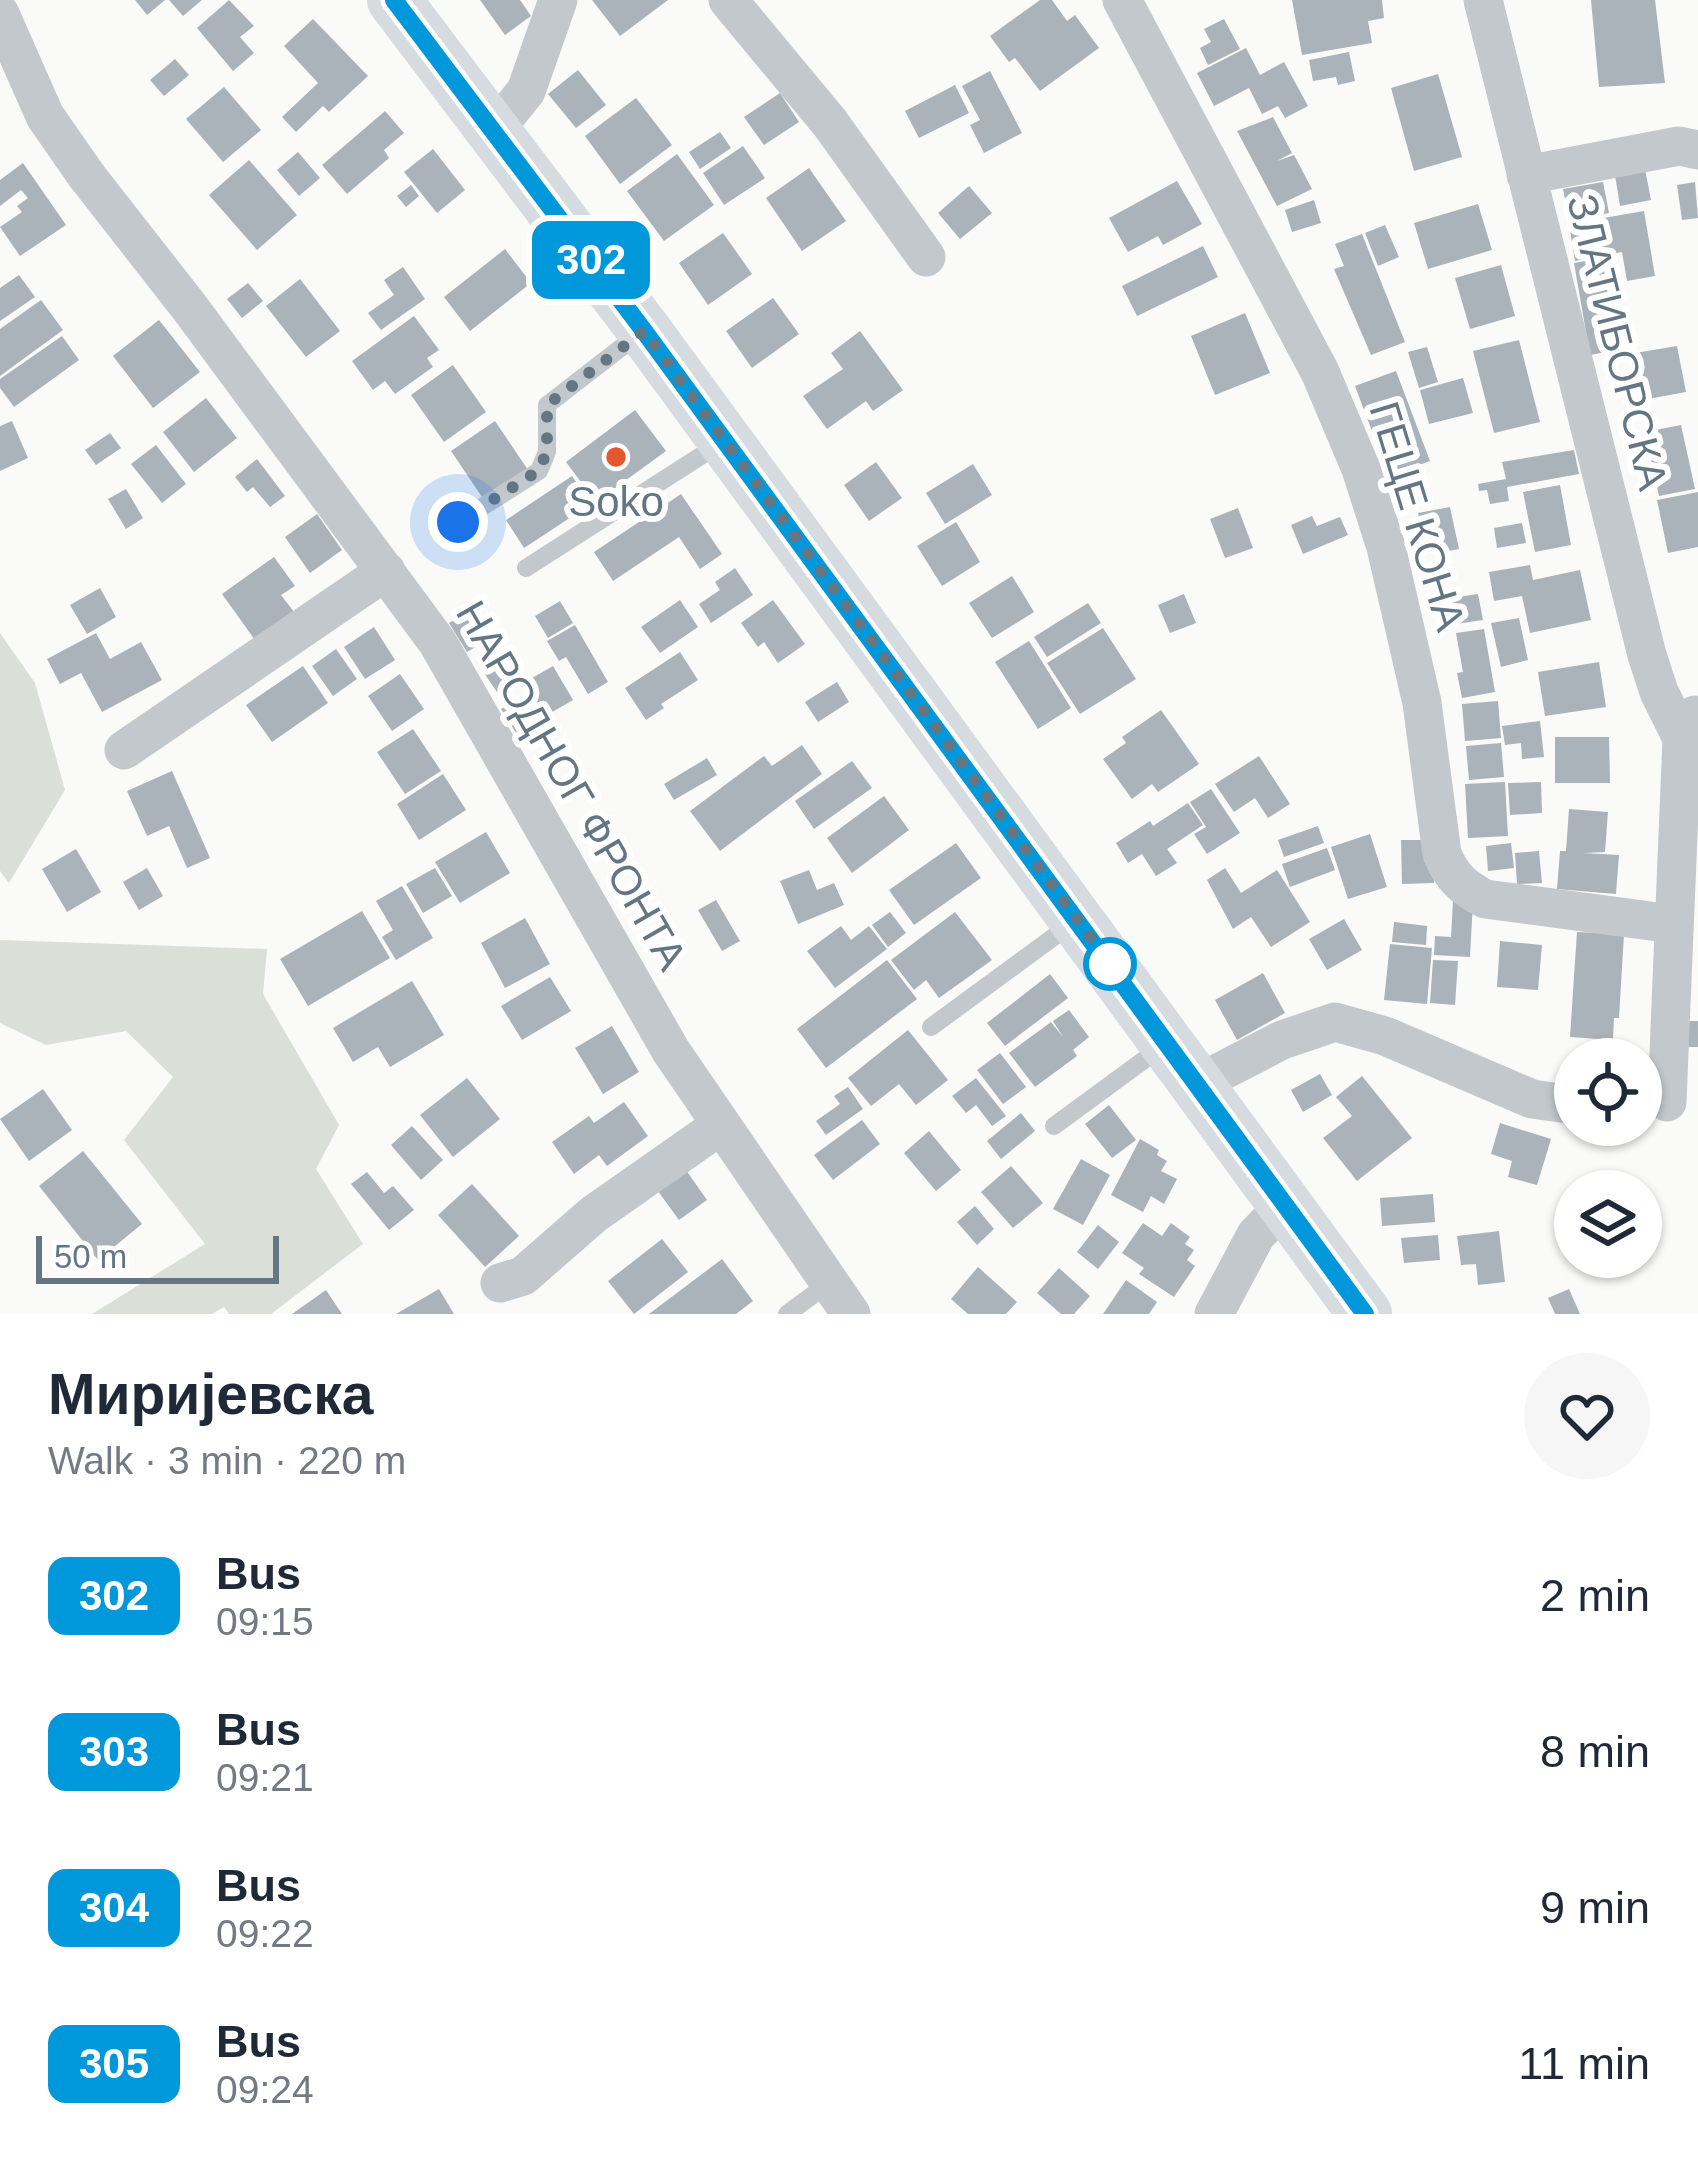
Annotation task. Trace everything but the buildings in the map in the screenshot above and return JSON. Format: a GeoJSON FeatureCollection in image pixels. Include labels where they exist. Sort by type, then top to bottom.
{"type":"FeatureCollection","features":[{"type":"Feature","properties":{"kind":"main road"},"geometry":{"type":"LineString","coordinates":[[394,0],[725,440],[1365,1314]]}},
{"type":"Feature","properties":{"kind":"street"},"geometry":{"type":"LineString","coordinates":[[493,132],[526,91],[558,0]]}},
{"type":"Feature","properties":{"kind":"street"},"geometry":{"type":"LineString","coordinates":[[728,0],[830,123],[926,257]]}},
{"type":"Feature","properties":{"kind":"street","name":"ГЕЦЕ КОНА"},"geometry":{"type":"LineString","coordinates":[[1122,0],[1320,372],[1361,469],[1386,547],[1422,703],[1442,854],[1450,874],[1485,899],[1682,902]]}},
{"type":"Feature","properties":{"kind":"street","name":"ЗЛАТИБОРСКА"},"geometry":{"type":"LineString","coordinates":[[1483,0],[1647,656],[1659,692],[1690,741],[1669,1103]]}},
{"type":"Feature","properties":{"kind":"street","name":"НАРОДНОГ ФРОНТА"},"geometry":{"type":"LineString","coordinates":[[0,14],[58,136],[438,644],[614,955],[721,1125],[840,1299]]}},
{"type":"Feature","properties":{"kind":"street","name":"ЗЛАТИБОРСКА"},"geometry":{"type":"LineString","coordinates":[[1526,176],[1679,146],[1698,151]]}},
{"type":"Feature","properties":{"kind":"street"},"geometry":{"type":"LineString","coordinates":[[124,750],[386,571]]}},
{"type":"Feature","properties":{"kind":"street"},"geometry":{"type":"LineString","coordinates":[[1181,1064],[1335,1022],[1385,1036],[1518,1094],[1554,1101]]}},
{"type":"Feature","properties":{"kind":"street"},"geometry":{"type":"LineString","coordinates":[[500,1282],[523,1276],[594,1214],[721,1125]]}},
{"type":"Feature","properties":{"kind":"street"},"geometry":{"type":"LineString","coordinates":[[1214,1314],[1256,1235],[1285,1205]]}},
{"type":"Feature","properties":{"kind":"lane"},"geometry":{"type":"LineString","coordinates":[[445,531],[538,471],[547,452],[547,405],[644,331]]}},
{"type":"Feature","properties":{"kind":"lane"},"geometry":{"type":"LineString","coordinates":[[526,568],[725,440]]}},
{"type":"Feature","properties":{"kind":"lane"},"geometry":{"type":"LineString","coordinates":[[932,1027],[1078,919]]}},
{"type":"Feature","properties":{"kind":"lane"},"geometry":{"type":"LineString","coordinates":[[1054,1126],[1181,1064]]}},
{"type":"Feature","properties":{"kind":"lane"},"geometry":{"type":"LineString","coordinates":[[787,1314],[840,1299]]}},
{"type":"Feature","properties":{"kind":"shaded area"},"geometry":{"type":"Polygon","coordinates":[[[0,633],[35,683],[65,790],[9,883],[0,871],[0,633]]]}},
{"type":"Feature","properties":{"kind":"shaded area"},"geometry":{"type":"Polygon","coordinates":[[[0,940],[267,949],[263,994],[339,1125],[316,1169],[363,1244],[271,1314],[229,1314],[224,1307],[212,1314],[92,1314],[205,1244],[124,1140],[173,1077],[126,1031],[46,1045],[0,1023],[0,940]]]}},
{"type":"Feature","properties":{"kind":"bus line","name":"302"},"geometry":{"type":"LineString","coordinates":[[394,0],[644,331],[1365,1314]]}},
{"type":"Feature","properties":{"kind":"place","name":"Soko"},"geometry":{"type":"Point","coordinates":[616,457]}},
{"type":"Feature","properties":{"kind":"route"},"geometry":{"type":"LineString","coordinates":[[458,522],[538,471],[547,452],[547,405],[644,331],[1110,964]]}}]}
